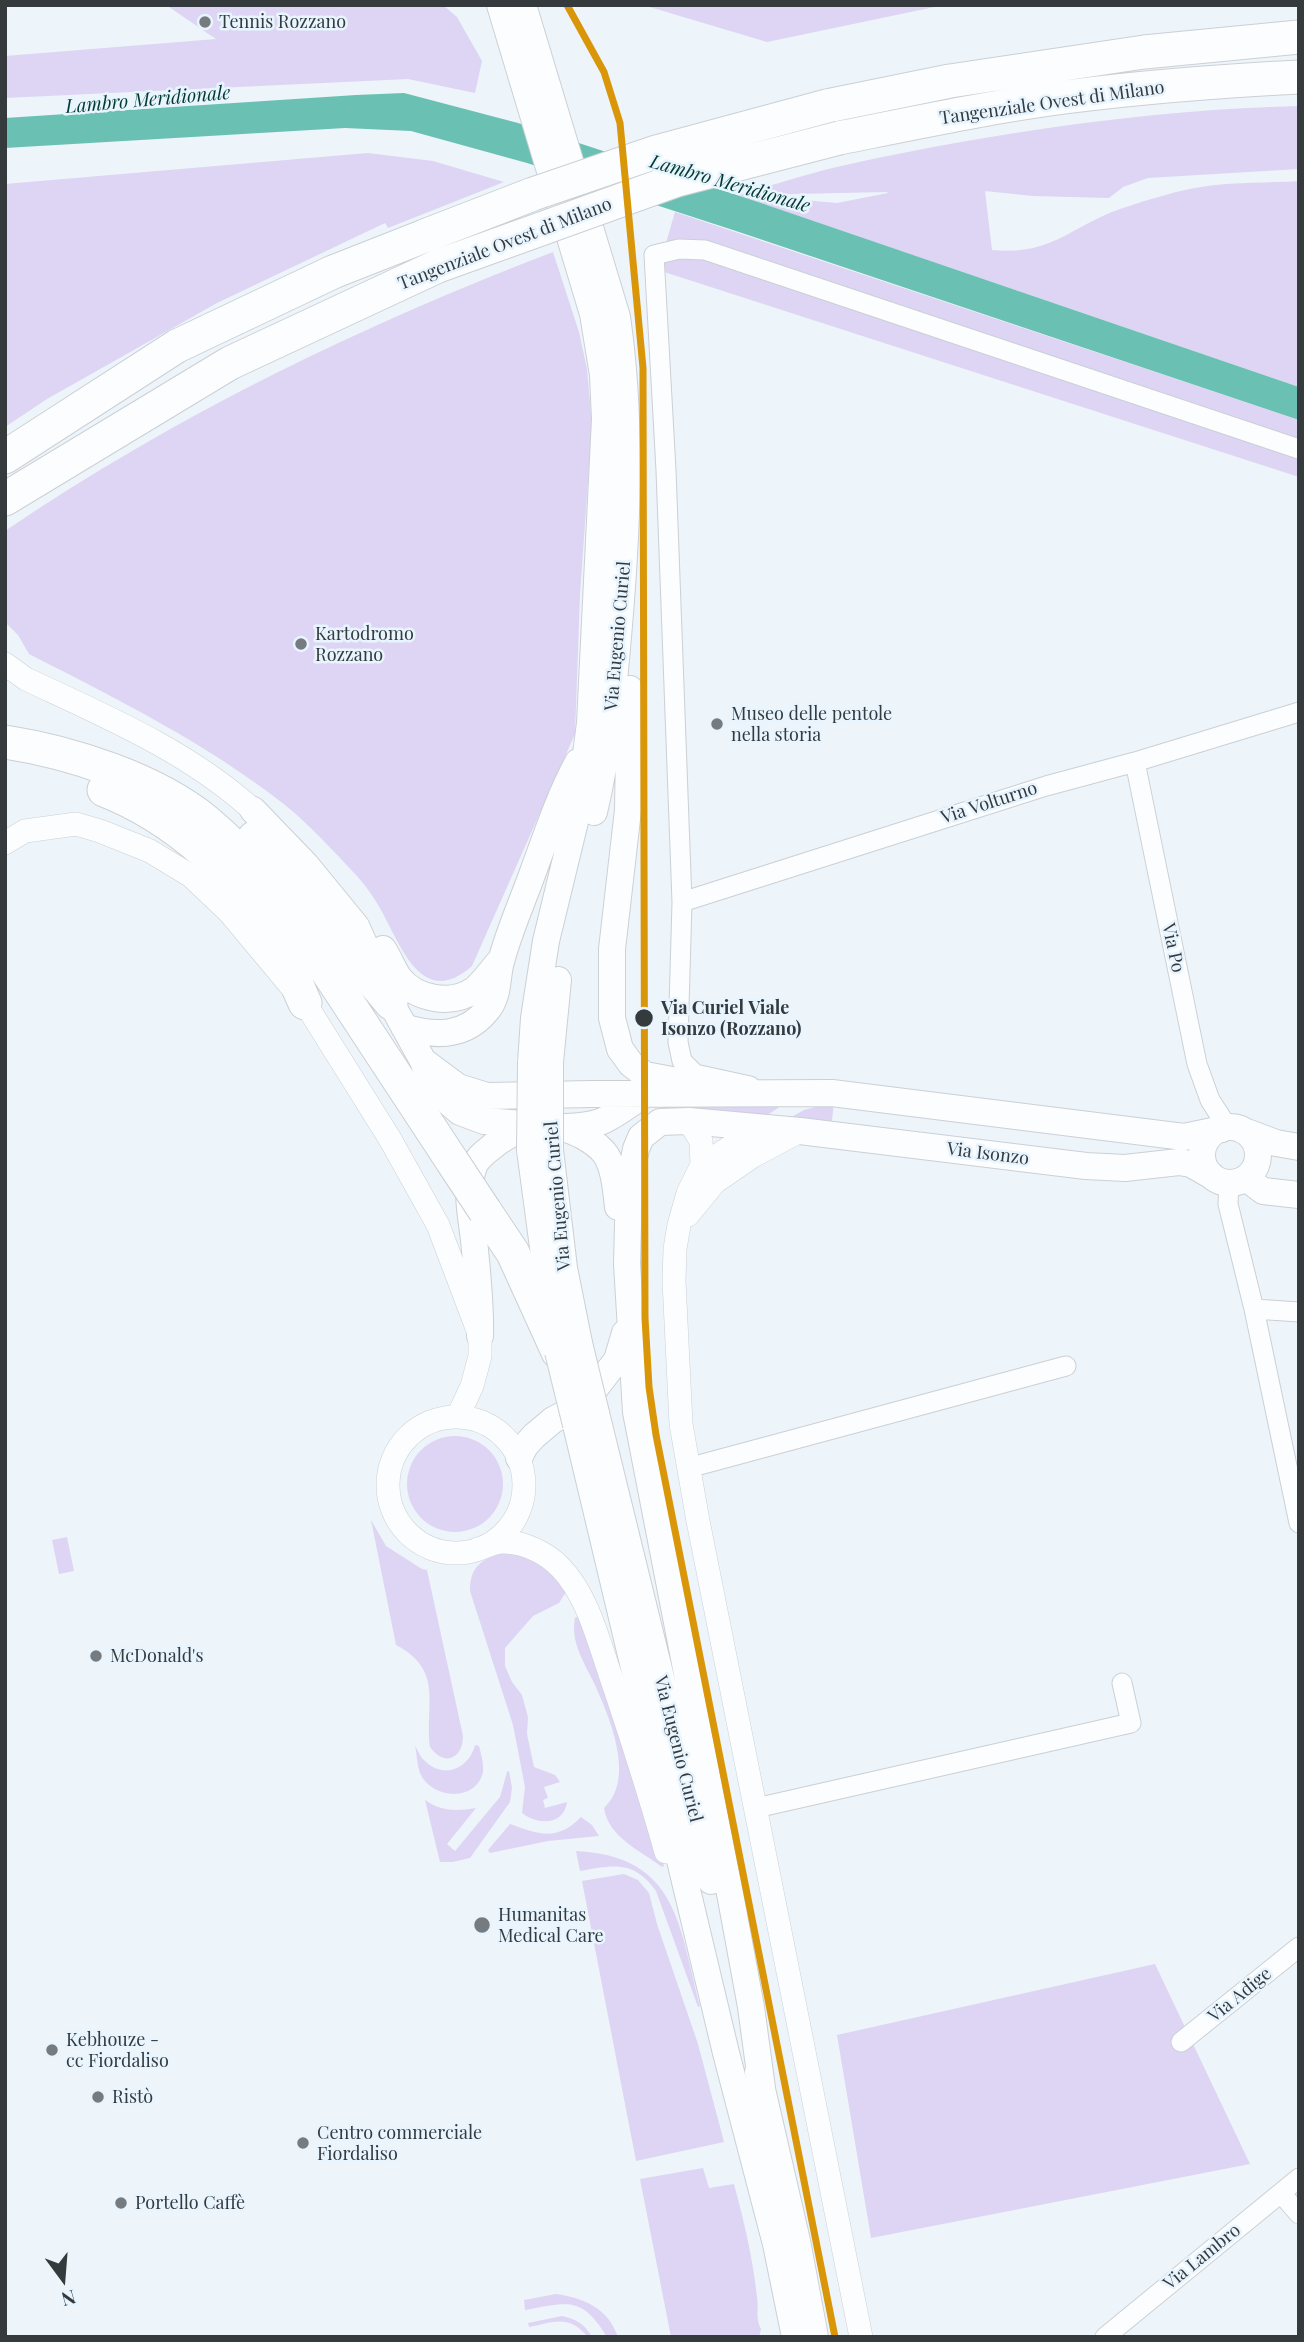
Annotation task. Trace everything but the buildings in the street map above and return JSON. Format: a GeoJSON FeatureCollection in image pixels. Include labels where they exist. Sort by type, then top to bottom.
{"type":"FeatureCollection","features":[{"type":"Feature","properties":{"kind":"highway","name":"Tangenziale Ovest di Milano"},"geometry":{"type":"LineString","coordinates":[[5,457],[177,346],[333,272],[533,194],[653,153],[827,106],[950,80],[1144,52],[1299,37]]}},
{"type":"Feature","properties":{"kind":"highway","name":"Tangenziale Ovest di Milano"},"geometry":{"type":"LineString","coordinates":[[5,499],[230,363],[438,266],[677,180],[839,138],[1065,97],[1225,81],[1299,77]]}},
{"type":"Feature","properties":{"kind":"highway"},"geometry":{"type":"LineString","coordinates":[[5,723],[23,723],[66,733],[108,747],[183,780],[218,806],[267,850],[316,903],[398,1015]]}},
{"type":"Feature","properties":{"kind":"highway"},"geometry":{"type":"LineString","coordinates":[[5,742],[45,748],[100,765],[171,797],[204,819],[237,848],[286,908],[513,1253],[568,1347]]}},
{"type":"Feature","properties":{"kind":"highway"},"geometry":{"type":"LineString","coordinates":[[5,760],[62,774],[120,796],[172,827],[209,856],[246,896],[279,943],[305,1003]]}},
{"type":"Feature","properties":{"kind":"main road","name":"Via Eugenio Curiel"},"geometry":{"type":"LineString","coordinates":[[500,5],[532,72],[588,254],[617,317],[625,370],[625,578],[612,714],[603,777],[563,943],[541,1062]]}},
{"type":"Feature","properties":{"kind":"main road","name":"Via Eugenio Curiel"},"geometry":{"type":"LineString","coordinates":[[523,5],[532,72]]}},
{"type":"Feature","properties":{"kind":"main road","name":"Via Eugenio Curiel"},"geometry":{"type":"LineString","coordinates":[[588,254],[593,314],[603,375],[604,419],[593,694],[580,801],[546,941],[534,1018],[541,1062],[539,1142],[568,1347],[762,2088],[797,2241],[815,2337]]}},
{"type":"Feature","properties":{"kind":"main road"},"geometry":{"type":"LineString","coordinates":[[625,578],[630,636],[628,810],[612,950],[612,1018],[615,1035],[620,1049],[631,1064],[645,1075],[789,1094]]}},
{"type":"Feature","properties":{"kind":"main road"},"geometry":{"type":"LineString","coordinates":[[398,1015],[430,1034],[450,1034],[488,1009],[499,984],[500,961],[564,788],[586,748]]}},
{"type":"Feature","properties":{"kind":"main road"},"geometry":{"type":"LineString","coordinates":[[253,810],[315,856],[352,894],[399,977],[411,988],[433,999],[463,996],[479,986],[500,961]]}},
{"type":"Feature","properties":{"kind":"main road"},"geometry":{"type":"LineString","coordinates":[[253,810],[306,865],[352,919],[423,1061],[433,1089],[460,1112],[539,1142]]}},
{"type":"Feature","properties":{"kind":"main road"},"geometry":{"type":"LineString","coordinates":[[423,1061],[458,1087],[487,1096],[832,1093],[1184,1137],[1231,1129],[1299,1147]]}},
{"type":"Feature","properties":{"kind":"main road"},"geometry":{"type":"LineString","coordinates":[[762,1127],[803,1102],[832,1093]]}},
{"type":"Feature","properties":{"kind":"main road"},"geometry":{"type":"LineString","coordinates":[[480,1336],[481,1311],[467,1190],[479,1157],[496,1142],[512,1133],[539,1142],[565,1127],[590,1127],[645,1094]]}},
{"type":"Feature","properties":{"kind":"main road","name":"Via Isonzo"},"geometry":{"type":"LineString","coordinates":[[627,1264],[632,1160],[641,1137],[660,1122],[688,1121],[762,1127],[1086,1166],[1134,1168],[1179,1162],[1263,1191],[1299,1195]]}},
{"type":"Feature","properties":{"kind":"main road"},"geometry":{"type":"LineString","coordinates":[[565,1127],[593,1142],[606,1156],[615,1182],[627,1264],[639,1435],[732,1899],[762,2088]]}},
{"type":"Feature","properties":{"kind":"main road"},"geometry":{"type":"LineString","coordinates":[[1231,1129],[1256,1145],[1258,1154],[1257,1163],[1229,1179],[1206,1170],[1202,1153],[1208,1138],[1231,1129]]}},
{"type":"Feature","properties":{"kind":"main road"},"geometry":{"type":"LineString","coordinates":[[519,1458],[534,1436],[553,1420],[583,1404],[608,1374],[617,1360],[629,1319]]}},
{"type":"Feature","properties":{"kind":"main road","name":"Via Eugenio Curiel"},"geometry":{"type":"LineString","coordinates":[[586,1419],[729,2066],[776,2244],[795,2337]]}},
{"type":"Feature","properties":{"kind":"street"},"geometry":{"type":"LineString","coordinates":[[789,1094],[695,1074],[682,1061],[678,1042],[682,902],[666,457],[654,255],[679,249],[705,250],[1299,449]]}},
{"type":"Feature","properties":{"kind":"street"},"geometry":{"type":"LineString","coordinates":[[5,664],[26,679],[184,758],[253,810]]}},
{"type":"Feature","properties":{"kind":"street","name":"Via Volturno"},"geometry":{"type":"LineString","coordinates":[[682,902],[1045,786],[1135,762],[1299,712]]}},
{"type":"Feature","properties":{"kind":"street","name":"Via Po"},"geometry":{"type":"LineString","coordinates":[[1135,762],[1197,1064],[1210,1100],[1231,1129]]}},
{"type":"Feature","properties":{"kind":"street"},"geometry":{"type":"LineString","coordinates":[[5,843],[25,831],[76,824],[150,850],[191,876],[229,912],[305,1003],[390,1139],[438,1225],[480,1336],[480,1356],[472,1386],[458,1416]]}},
{"type":"Feature","properties":{"kind":"street"},"geometry":{"type":"LineString","coordinates":[[688,1121],[701,1141],[702,1165],[688,1193],[675,1249],[681,1424],[861,2337]]}},
{"type":"Feature","properties":{"kind":"street"},"geometry":{"type":"LineString","coordinates":[[702,1165],[762,1127]]}},
{"type":"Feature","properties":{"kind":"street"},"geometry":{"type":"LineString","coordinates":[[679,1225],[715,1182],[753,1156],[800,1131]]}},
{"type":"Feature","properties":{"kind":"street"},"geometry":{"type":"LineString","coordinates":[[1229,1179],[1228,1204],[1254,1309],[1299,1523]]}},
{"type":"Feature","properties":{"kind":"street"},"geometry":{"type":"LineString","coordinates":[[1254,1309],[1299,1312]]}},
{"type":"Feature","properties":{"kind":"street"},"geometry":{"type":"LineString","coordinates":[[688,1468],[1066,1366]]}},
{"type":"Feature","properties":{"kind":"street"},"geometry":{"type":"LineString","coordinates":[[478,1549],[498,1539],[513,1522],[522,1502],[524,1480],[519,1458],[509,1441],[495,1428],[478,1419],[458,1416],[440,1418],[422,1425],[407,1436],[392,1460],[387,1487],[390,1506],[398,1522],[426,1547],[461,1553],[478,1549],[502,1541],[530,1546],[561,1567],[577,1590],[596,1632],[641,1765],[682,1913]]}},
{"type":"Feature","properties":{"kind":"street"},"geometry":{"type":"LineString","coordinates":[[755,1808],[1131,1723],[1122,1683]]}},
{"type":"Feature","properties":{"kind":"street","name":"Via Adige"},"geometry":{"type":"LineString","coordinates":[[1181,2042],[1299,1947]]}},
{"type":"Feature","properties":{"kind":"street","name":"Via Lambro"},"geometry":{"type":"LineString","coordinates":[[1105,2337],[1299,2178]]}},
{"type":"Feature","properties":{"kind":"street"},"geometry":{"type":"LineString","coordinates":[[1281,2193],[1299,2214]]}},
{"type":"Feature","properties":{"kind":"shaded area"},"geometry":{"type":"Polygon","coordinates":[[[166,5],[443,5],[457,17],[482,61],[475,93],[408,79],[5,98],[5,56],[216,39],[166,5]]]}},
{"type":"Feature","properties":{"kind":"shaded area"},"geometry":{"type":"Polygon","coordinates":[[[643,5],[944,5],[767,42],[643,5]]]}},
{"type":"Feature","properties":{"kind":"shaded area"},"geometry":{"type":"Polygon","coordinates":[[[404,93],[518,123],[1299,387],[1299,420],[527,163],[411,131],[345,128],[5,148],[5,118],[404,93]]]}},
{"type":"Feature","properties":{"kind":"shaded area"},"geometry":{"type":"Polygon","coordinates":[[[1299,106],[1299,169],[1148,178],[1123,187],[1109,198],[1033,196],[985,191],[992,250],[1013,251],[1047,244],[1123,208],[1186,190],[1230,184],[1299,181],[1299,387],[737,195],[836,167],[961,142],[1073,124],[1242,108],[1299,106]],[[888,193],[747,195],[837,203],[888,193]]]}},
{"type":"Feature","properties":{"kind":"shaded area"},"geometry":{"type":"Polygon","coordinates":[[[368,153],[433,161],[504,182],[388,228],[385,223],[217,303],[47,399],[5,427],[5,184],[368,153]]]}},
{"type":"Feature","properties":{"kind":"shaded area"},"geometry":{"type":"Polygon","coordinates":[[[675,212],[1299,420],[1299,477],[658,270],[675,212]]]}},
{"type":"Feature","properties":{"kind":"shaded area","name":"Kartodromo Rozzano"},"geometry":{"type":"Polygon","coordinates":[[[553,252],[579,332],[587,369],[592,424],[580,594],[575,734],[472,966],[455,978],[440,981],[427,977],[415,968],[364,884],[304,821],[285,805],[192,742],[128,705],[29,654],[18,635],[5,622],[5,531],[136,449],[271,376],[410,310],[553,252]]]}},
{"type":"Feature","properties":{"kind":"shaded area"},"geometry":{"type":"Polygon","coordinates":[[[787,1102],[760,1120],[663,1111],[663,1104],[787,1102]]]}},
{"type":"Feature","properties":{"kind":"shaded area"},"geometry":{"type":"Polygon","coordinates":[[[834,1102],[831,1129],[786,1120],[804,1110],[834,1102]]]}},
{"type":"Feature","properties":{"kind":"shaded area"},"geometry":{"type":"Polygon","coordinates":[[[455,1436],[473,1439],[489,1450],[500,1466],[503,1484],[500,1502],[489,1518],[473,1529],[455,1532],[437,1529],[421,1518],[410,1502],[407,1484],[410,1466],[421,1450],[437,1439],[455,1436]]]}},
{"type":"Feature","properties":{"kind":"shaded area"},"geometry":{"type":"Polygon","coordinates":[[[371,1520],[386,1546],[427,1570],[463,1736],[460,1750],[452,1758],[441,1757],[430,1747],[427,1677],[421,1665],[396,1645],[371,1520]]]}},
{"type":"Feature","properties":{"kind":"shaded area"},"geometry":{"type":"Polygon","coordinates":[[[67,1537],[74,1571],[59,1574],[52,1540],[67,1537]]]}},
{"type":"Feature","properties":{"kind":"shaded area"},"geometry":{"type":"Polygon","coordinates":[[[503,1553],[519,1553],[557,1574],[566,1592],[559,1603],[533,1616],[505,1648],[505,1666],[522,1695],[528,1717],[527,1734],[534,1767],[555,1775],[560,1782],[544,1787],[548,1798],[543,1800],[545,1808],[567,1802],[561,1816],[549,1821],[535,1820],[522,1813],[525,1787],[513,1725],[470,1591],[472,1576],[478,1565],[503,1553]]]}},
{"type":"Feature","properties":{"kind":"shaded area"},"geometry":{"type":"Polygon","coordinates":[[[579,1616],[664,1866],[662,1867],[619,1835],[607,1818],[604,1808],[613,1796],[618,1781],[617,1748],[607,1714],[576,1644],[574,1627],[575,1618],[579,1616]]]}},
{"type":"Feature","properties":{"kind":"shaded area"},"geometry":{"type":"Polygon","coordinates":[[[475,1745],[479,1746],[483,1772],[472,1789],[463,1793],[443,1792],[426,1782],[420,1773],[415,1746],[431,1766],[447,1770],[461,1766],[475,1745]]]}},
{"type":"Feature","properties":{"kind":"shaded area"},"geometry":{"type":"Polygon","coordinates":[[[509,1771],[512,1788],[510,1802],[470,1858],[440,1862],[425,1800],[450,1810],[476,1808],[447,1844],[455,1851],[500,1797],[509,1771]]]}},
{"type":"Feature","properties":{"kind":"shaded area"},"geometry":{"type":"Polygon","coordinates":[[[581,1817],[592,1825],[599,1836],[548,1841],[490,1853],[488,1850],[510,1824],[547,1834],[564,1830],[581,1817]]]}},
{"type":"Feature","properties":{"kind":"shaded area"},"geometry":{"type":"Polygon","coordinates":[[[576,1851],[610,1856],[635,1866],[655,1881],[668,1900],[678,1923],[700,2006],[698,2007],[656,1891],[648,1881],[631,1869],[622,1867],[580,1871],[576,1851]]]}},
{"type":"Feature","properties":{"kind":"shaded area"},"geometry":{"type":"Polygon","coordinates":[[[624,1874],[638,1880],[649,1893],[698,2044],[724,2142],[636,2161],[582,1881],[624,1874]]]}},
{"type":"Feature","properties":{"kind":"shaded area"},"geometry":{"type":"Polygon","coordinates":[[[1155,1964],[1250,2164],[871,2238],[837,2035],[1155,1964]]]}},
{"type":"Feature","properties":{"kind":"shaded area"},"geometry":{"type":"Polygon","coordinates":[[[703,2168],[709,2188],[734,2184],[753,2269],[761,2329],[759,2337],[671,2337],[640,2179],[703,2168]]]}},
{"type":"Feature","properties":{"kind":"shaded area"},"geometry":{"type":"Polygon","coordinates":[[[556,2294],[576,2298],[594,2306],[608,2319],[618,2337],[607,2337],[590,2314],[573,2305],[525,2310],[524,2300],[556,2294]]]}},
{"type":"Feature","properties":{"kind":"shaded area"},"geometry":{"type":"Polygon","coordinates":[[[562,2316],[580,2323],[592,2337],[567,2322],[529,2327],[528,2323],[562,2316]]]}},
{"type":"Feature","properties":{"kind":"transit line"},"geometry":{"type":"LineString","coordinates":[[567,5],[604,72],[620,123],[643,368],[645,1318],[649,1387],[656,1435],[835,2337]]}},
{"type":"Feature","properties":{"kind":"place","name":"Tennis Rozzano"},"geometry":{"type":"Point","coordinates":[205,22]}},
{"type":"Feature","properties":{"kind":"place","name":"Kartodromo Rozzano"},"geometry":{"type":"Point","coordinates":[301,644]}},
{"type":"Feature","properties":{"kind":"place","name":"Museo delle pentole nella storia"},"geometry":{"type":"Point","coordinates":[717,724]}},
{"type":"Feature","properties":{"kind":"place","name":"Via Curiel Viale Isonzo (Rozzano)"},"geometry":{"type":"Point","coordinates":[644,1018]}},
{"type":"Feature","properties":{"kind":"place","name":"McDonald's"},"geometry":{"type":"Point","coordinates":[96,1656]}},
{"type":"Feature","properties":{"kind":"place","name":"Humanitas Medical Care"},"geometry":{"type":"Point","coordinates":[482,1925]}},
{"type":"Feature","properties":{"kind":"place","name":"Kebhouze - cc Fiordaliso"},"geometry":{"type":"Point","coordinates":[52,2050]}},
{"type":"Feature","properties":{"kind":"place","name":"Ristò"},"geometry":{"type":"Point","coordinates":[98,2097]}},
{"type":"Feature","properties":{"kind":"place","name":"Centro commerciale Fiordaliso"},"geometry":{"type":"Point","coordinates":[303,2143]}},
{"type":"Feature","properties":{"kind":"place","name":"Portello Caffè"},"geometry":{"type":"Point","coordinates":[121,2203]}},
{"type":"Feature","properties":{"kind":"water label","name":"Lambro Meridionale"},"geometry":{"type":"Point","coordinates":[148,100]}},
{"type":"Feature","properties":{"kind":"water label","name":"Lambro Meridionale"},"geometry":{"type":"Point","coordinates":[730,184]}}]}
